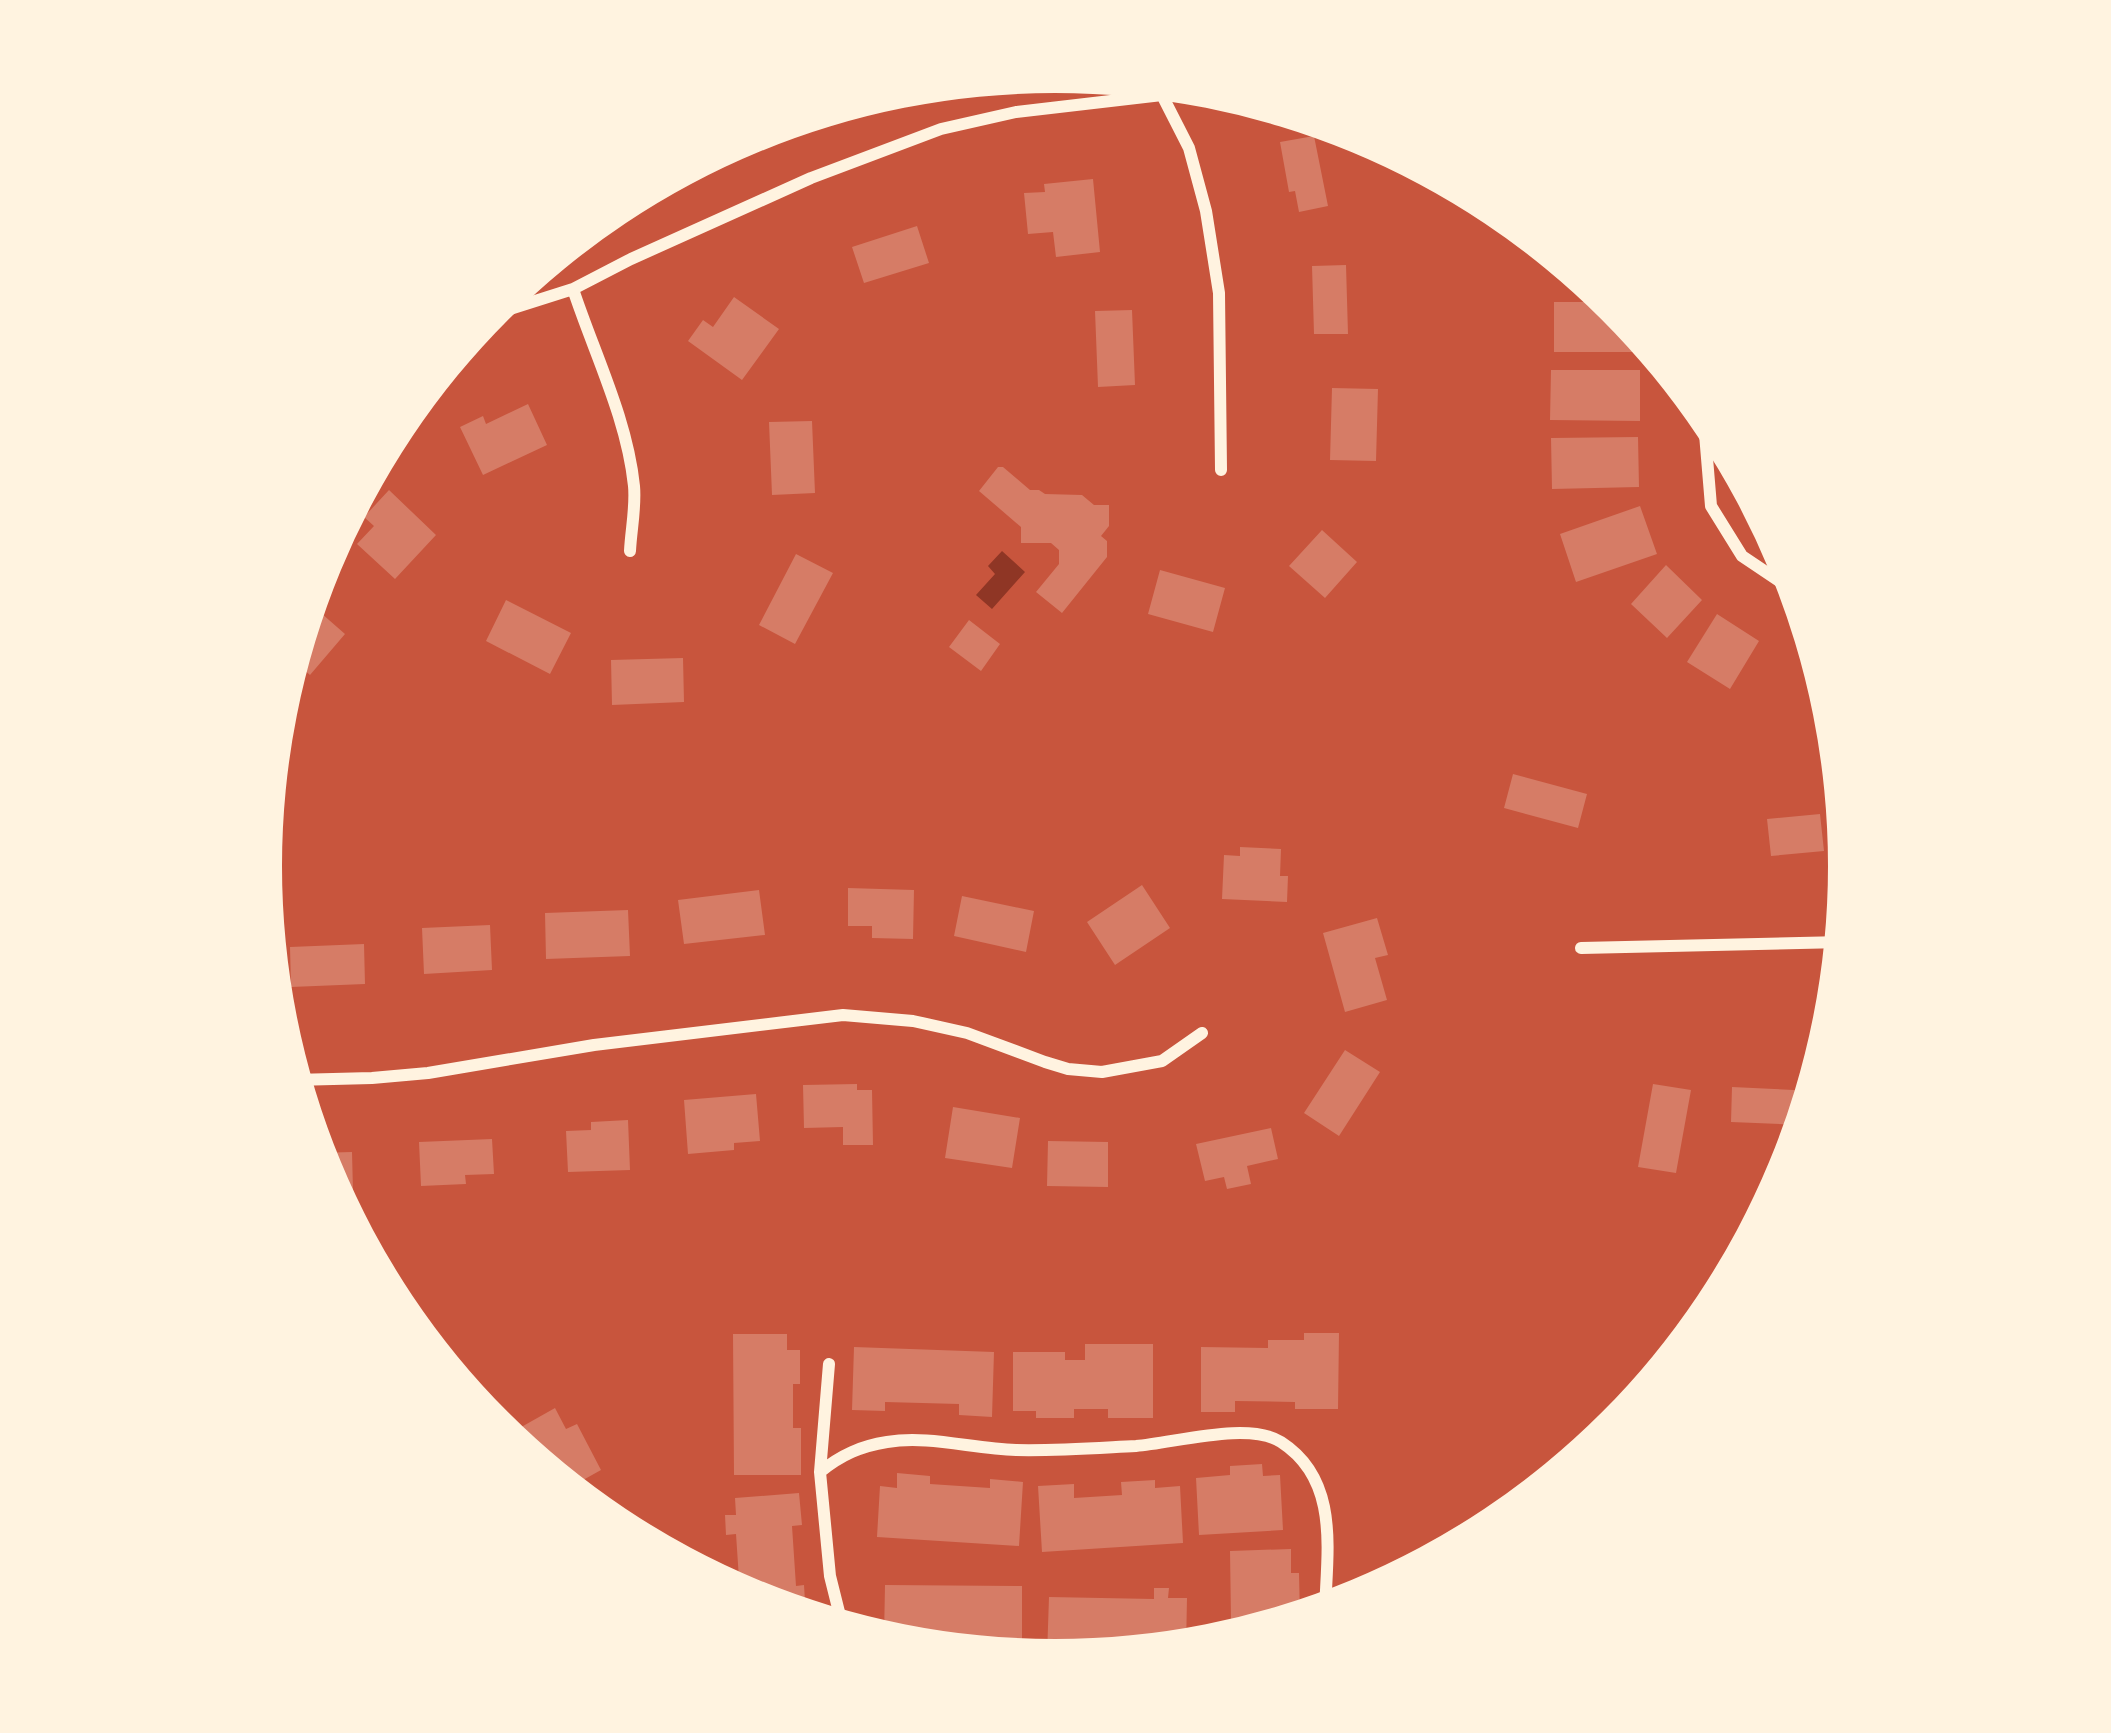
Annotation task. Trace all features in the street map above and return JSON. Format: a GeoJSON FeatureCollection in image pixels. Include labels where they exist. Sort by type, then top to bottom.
{"type":"FeatureCollection","features":[{"type":"Feature","properties":{"kind":"street"},"geometry":{"type":"LineString","coordinates":[[525,304],[573,289],[811,178],[941,129],[1016,112],[1136,98]]}},
{"type":"Feature","properties":{"kind":"street"},"geometry":{"type":"LineString","coordinates":[[1165,101],[1189,148],[1206,211],[1219,293],[1221,470]]}},
{"type":"Feature","properties":{"kind":"street"},"geometry":{"type":"LineString","coordinates":[[573,289],[628,451],[635,490],[630,551]]}},
{"type":"Feature","properties":{"kind":"street"},"geometry":{"type":"LineString","coordinates":[[1706,449],[1711,506],[1742,556],[1772,577]]}},
{"type":"Feature","properties":{"kind":"street"},"geometry":{"type":"LineString","coordinates":[[1581,948],[1824,942]]}},
{"type":"Feature","properties":{"kind":"street"},"geometry":{"type":"LineString","coordinates":[[312,1080],[428,1073],[594,1046],[843,1015],[913,1021],[1045,1063],[1102,1072],[1162,1061],[1202,1033]]}},
{"type":"Feature","properties":{"kind":"street"},"geometry":{"type":"LineString","coordinates":[[829,1364],[820,1472],[830,1576],[838,1609]]}},
{"type":"Feature","properties":{"kind":"street"},"geometry":{"type":"LineString","coordinates":[[820,1472],[859,1448],[891,1441],[1016,1450],[1138,1445],[1246,1433],[1277,1439],[1312,1469],[1322,1494],[1328,1522],[1326,1591]]}},
{"type":"Feature","properties":{"kind":"shaded area"},"geometry":{"type":"Polygon","coordinates":[[[1002,551],[1025,572],[992,609],[976,595],[995,574],[988,566],[1002,551]]]}},
{"type":"Feature","properties":{"kind":"building"},"geometry":{"type":"Polygon","coordinates":[[[1314,138],[1328,206],[1299,212],[1295,191],[1289,192],[1280,142],[1314,138]]]}},
{"type":"Feature","properties":{"kind":"building"},"geometry":{"type":"Polygon","coordinates":[[[1093,179],[1100,252],[1056,257],[1053,232],[1028,234],[1024,193],[1045,192],[1044,184],[1093,179]]]}},
{"type":"Feature","properties":{"kind":"building"},"geometry":{"type":"Polygon","coordinates":[[[917,226],[929,263],[864,283],[852,247],[917,226]]]}},
{"type":"Feature","properties":{"kind":"building"},"geometry":{"type":"Polygon","coordinates":[[[1346,265],[1348,334],[1314,334],[1312,266],[1346,265]]]}},
{"type":"Feature","properties":{"kind":"building"},"geometry":{"type":"Polygon","coordinates":[[[734,297],[779,329],[742,380],[688,341],[703,320],[713,327],[734,297]]]}},
{"type":"Feature","properties":{"kind":"building"},"geometry":{"type":"Polygon","coordinates":[[[1554,302],[1583,302],[1633,352],[1554,352],[1554,302]]]}},
{"type":"Feature","properties":{"kind":"building"},"geometry":{"type":"Polygon","coordinates":[[[1132,310],[1135,385],[1098,387],[1095,311],[1132,310]]]}},
{"type":"Feature","properties":{"kind":"building"},"geometry":{"type":"Polygon","coordinates":[[[1551,370],[1640,370],[1640,421],[1550,420],[1551,370]]]}},
{"type":"Feature","properties":{"kind":"building"},"geometry":{"type":"Polygon","coordinates":[[[1332,388],[1378,389],[1376,461],[1330,460],[1332,388]]]}},
{"type":"Feature","properties":{"kind":"building"},"geometry":{"type":"Polygon","coordinates":[[[528,404],[547,445],[483,475],[460,427],[483,416],[486,424],[528,404]]]}},
{"type":"Feature","properties":{"kind":"building"},"geometry":{"type":"Polygon","coordinates":[[[812,421],[815,493],[772,495],[769,422],[812,421]]]}},
{"type":"Feature","properties":{"kind":"building"},"geometry":{"type":"Polygon","coordinates":[[[1638,437],[1639,487],[1552,489],[1551,438],[1638,437]]]}},
{"type":"Feature","properties":{"kind":"building"},"geometry":{"type":"Polygon","coordinates":[[[998,467],[1030,490],[1082,495],[1094,505],[1109,505],[1109,526],[1101,536],[1107,541],[1107,557],[1062,613],[1036,592],[1059,564],[1059,550],[1051,543],[1021,543],[1021,527],[979,491],[998,467]]]}},
{"type":"Feature","properties":{"kind":"building"},"geometry":{"type":"Polygon","coordinates":[[[389,490],[436,535],[395,579],[357,544],[374,526],[365,518],[389,490]]]}},
{"type":"Feature","properties":{"kind":"building"},"geometry":{"type":"Polygon","coordinates":[[[1640,506],[1657,554],[1576,582],[1560,534],[1640,506]]]}},
{"type":"Feature","properties":{"kind":"building"},"geometry":{"type":"Polygon","coordinates":[[[1322,530],[1357,562],[1325,598],[1289,566],[1322,530]]]}},
{"type":"Feature","properties":{"kind":"building"},"geometry":{"type":"Polygon","coordinates":[[[796,554],[833,573],[795,644],[759,625],[796,554]]]}},
{"type":"Feature","properties":{"kind":"building"},"geometry":{"type":"Polygon","coordinates":[[[1666,565],[1702,600],[1667,638],[1631,604],[1666,565]]]}},
{"type":"Feature","properties":{"kind":"building"},"geometry":{"type":"Polygon","coordinates":[[[1160,570],[1225,588],[1213,632],[1148,614],[1160,570]]]}},
{"type":"Feature","properties":{"kind":"building"},"geometry":{"type":"Polygon","coordinates":[[[506,600],[571,633],[550,674],[486,641],[506,600]]]}},
{"type":"Feature","properties":{"kind":"building"},"geometry":{"type":"Polygon","coordinates":[[[1717,614],[1759,641],[1730,689],[1687,662],[1717,614]]]}},
{"type":"Feature","properties":{"kind":"building"},"geometry":{"type":"Polygon","coordinates":[[[324,616],[345,634],[310,675],[308,666],[324,616]]]}},
{"type":"Feature","properties":{"kind":"building"},"geometry":{"type":"Polygon","coordinates":[[[969,620],[1000,644],[981,671],[949,647],[969,620]]]}},
{"type":"Feature","properties":{"kind":"building"},"geometry":{"type":"Polygon","coordinates":[[[683,658],[684,702],[612,705],[611,660],[683,658]]]}},
{"type":"Feature","properties":{"kind":"building"},"geometry":{"type":"Polygon","coordinates":[[[1513,774],[1587,794],[1578,828],[1504,808],[1513,774]]]}},
{"type":"Feature","properties":{"kind":"building"},"geometry":{"type":"Polygon","coordinates":[[[1820,814],[1824,851],[1771,856],[1767,819],[1820,814]]]}},
{"type":"Feature","properties":{"kind":"building"},"geometry":{"type":"Polygon","coordinates":[[[1240,847],[1281,849],[1280,876],[1288,876],[1287,902],[1222,899],[1224,855],[1240,856],[1240,847]]]}},
{"type":"Feature","properties":{"kind":"building"},"geometry":{"type":"Polygon","coordinates":[[[1142,885],[1170,928],[1115,965],[1087,922],[1142,885]]]}},
{"type":"Feature","properties":{"kind":"building"},"geometry":{"type":"Polygon","coordinates":[[[848,888],[914,890],[913,939],[872,938],[872,926],[848,926],[848,888]]]}},
{"type":"Feature","properties":{"kind":"building"},"geometry":{"type":"Polygon","coordinates":[[[759,890],[765,935],[684,944],[678,900],[759,890]]]}},
{"type":"Feature","properties":{"kind":"building"},"geometry":{"type":"Polygon","coordinates":[[[962,896],[1034,911],[1026,952],[954,936],[962,896]]]}},
{"type":"Feature","properties":{"kind":"building"},"geometry":{"type":"Polygon","coordinates":[[[628,910],[630,956],[546,959],[545,913],[628,910]]]}},
{"type":"Feature","properties":{"kind":"building"},"geometry":{"type":"Polygon","coordinates":[[[1377,918],[1388,955],[1375,958],[1387,1000],[1345,1012],[1323,933],[1377,918]]]}},
{"type":"Feature","properties":{"kind":"building"},"geometry":{"type":"Polygon","coordinates":[[[490,925],[492,970],[424,974],[422,928],[490,925]]]}},
{"type":"Feature","properties":{"kind":"building"},"geometry":{"type":"Polygon","coordinates":[[[364,944],[365,984],[292,987],[290,947],[364,944]]]}},
{"type":"Feature","properties":{"kind":"building"},"geometry":{"type":"Polygon","coordinates":[[[1345,1050],[1380,1072],[1339,1136],[1304,1113],[1345,1050]]]}},
{"type":"Feature","properties":{"kind":"building"},"geometry":{"type":"Polygon","coordinates":[[[857,1084],[857,1090],[872,1090],[873,1145],[843,1145],[843,1127],[804,1128],[803,1085],[857,1084]]]}},
{"type":"Feature","properties":{"kind":"building"},"geometry":{"type":"Polygon","coordinates":[[[1653,1084],[1691,1090],[1676,1173],[1638,1167],[1653,1084]]]}},
{"type":"Feature","properties":{"kind":"building"},"geometry":{"type":"Polygon","coordinates":[[[1732,1087],[1796,1090],[1785,1124],[1731,1122],[1732,1087]]]}},
{"type":"Feature","properties":{"kind":"building"},"geometry":{"type":"Polygon","coordinates":[[[756,1094],[760,1141],[734,1143],[734,1150],[688,1154],[684,1100],[756,1094]]]}},
{"type":"Feature","properties":{"kind":"building"},"geometry":{"type":"Polygon","coordinates":[[[953,1107],[1020,1118],[1012,1168],[945,1158],[953,1107]]]}},
{"type":"Feature","properties":{"kind":"building"},"geometry":{"type":"Polygon","coordinates":[[[628,1120],[630,1170],[568,1172],[566,1131],[591,1130],[591,1122],[628,1120]]]}},
{"type":"Feature","properties":{"kind":"building"},"geometry":{"type":"Polygon","coordinates":[[[1271,1128],[1278,1159],[1247,1166],[1251,1184],[1227,1189],[1224,1177],[1205,1181],[1196,1144],[1271,1128]]]}},
{"type":"Feature","properties":{"kind":"building"},"geometry":{"type":"Polygon","coordinates":[[[492,1139],[494,1174],[465,1175],[466,1184],[421,1186],[419,1142],[492,1139]]]}},
{"type":"Feature","properties":{"kind":"building"},"geometry":{"type":"Polygon","coordinates":[[[1048,1141],[1108,1142],[1108,1187],[1047,1186],[1048,1141]]]}},
{"type":"Feature","properties":{"kind":"building"},"geometry":{"type":"Polygon","coordinates":[[[337,1152],[352,1152],[353,1189],[341,1163],[337,1152]]]}},
{"type":"Feature","properties":{"kind":"building"},"geometry":{"type":"Polygon","coordinates":[[[1304,1333],[1339,1333],[1338,1409],[1295,1409],[1295,1402],[1235,1401],[1235,1412],[1201,1412],[1201,1347],[1268,1348],[1268,1340],[1304,1340],[1304,1333]]]}},
{"type":"Feature","properties":{"kind":"building"},"geometry":{"type":"Polygon","coordinates":[[[733,1334],[787,1334],[787,1350],[800,1350],[800,1384],[793,1384],[793,1428],[801,1428],[801,1475],[734,1475],[733,1334]]]}},
{"type":"Feature","properties":{"kind":"building"},"geometry":{"type":"Polygon","coordinates":[[[1085,1344],[1153,1344],[1153,1418],[1108,1418],[1108,1409],[1074,1409],[1074,1418],[1036,1418],[1036,1411],[1013,1411],[1013,1352],[1065,1352],[1065,1360],[1085,1360],[1085,1344]]]}},
{"type":"Feature","properties":{"kind":"building"},"geometry":{"type":"Polygon","coordinates":[[[854,1347],[994,1352],[992,1417],[959,1415],[959,1404],[885,1402],[885,1411],[852,1410],[854,1347]]]}},
{"type":"Feature","properties":{"kind":"building"},"geometry":{"type":"Polygon","coordinates":[[[555,1408],[566,1429],[577,1424],[601,1470],[584,1479],[523,1426],[555,1408]]]}},
{"type":"Feature","properties":{"kind":"building"},"geometry":{"type":"Polygon","coordinates":[[[1262,1464],[1263,1476],[1280,1475],[1283,1530],[1199,1535],[1196,1478],[1230,1475],[1230,1466],[1262,1464]]]}},
{"type":"Feature","properties":{"kind":"building"},"geometry":{"type":"Polygon","coordinates":[[[897,1473],[930,1476],[930,1484],[990,1488],[990,1479],[1023,1482],[1019,1546],[877,1537],[880,1486],[897,1488],[897,1473]]]}},
{"type":"Feature","properties":{"kind":"building"},"geometry":{"type":"Polygon","coordinates":[[[1155,1480],[1155,1488],[1180,1486],[1183,1543],[1042,1552],[1038,1486],[1074,1484],[1074,1498],[1122,1495],[1121,1482],[1155,1480]]]}},
{"type":"Feature","properties":{"kind":"building"},"geometry":{"type":"Polygon","coordinates":[[[799,1493],[802,1525],[792,1526],[796,1586],[804,1585],[805,1598],[739,1572],[736,1534],[726,1535],[725,1515],[736,1515],[735,1498],[799,1493]]]}},
{"type":"Feature","properties":{"kind":"building"},"geometry":{"type":"Polygon","coordinates":[[[1291,1549],[1291,1573],[1299,1573],[1300,1600],[1231,1620],[1230,1551],[1291,1549]]]}},
{"type":"Feature","properties":{"kind":"building"},"geometry":{"type":"Polygon","coordinates":[[[885,1585],[1022,1586],[1022,1639],[884,1620],[885,1585]]]}},
{"type":"Feature","properties":{"kind":"building"},"geometry":{"type":"Polygon","coordinates":[[[1154,1588],[1169,1588],[1168,1598],[1187,1598],[1186,1628],[1048,1640],[1049,1597],[1154,1599],[1154,1588]]]}}]}
